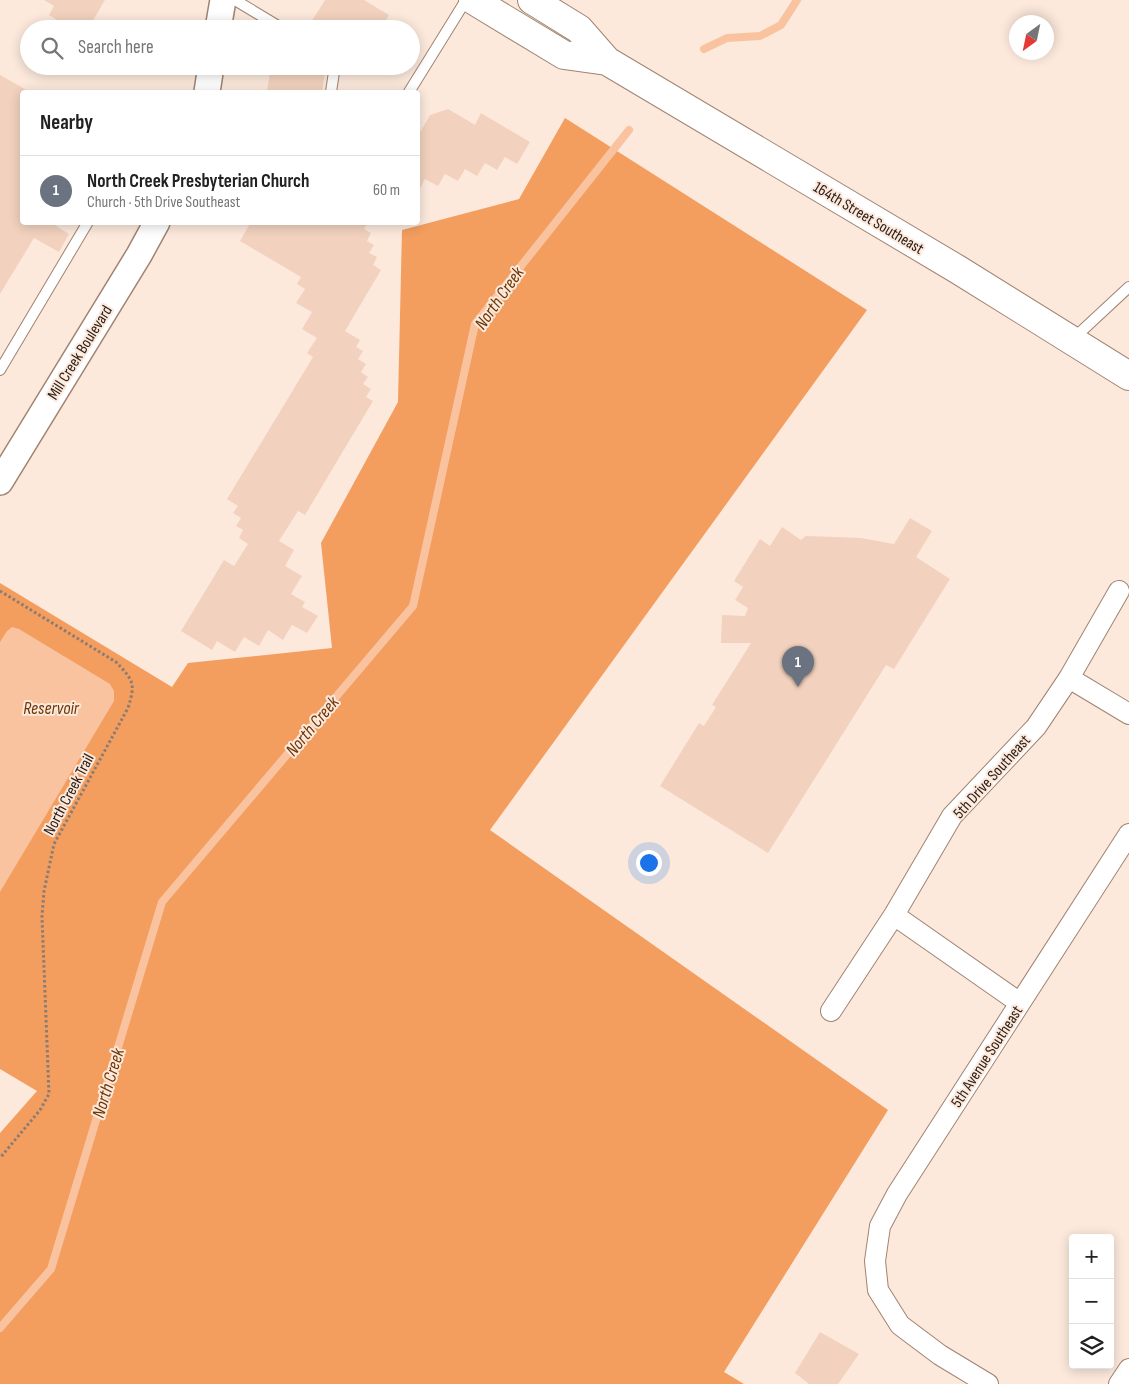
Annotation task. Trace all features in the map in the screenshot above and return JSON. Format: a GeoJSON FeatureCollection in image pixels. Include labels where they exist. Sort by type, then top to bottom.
{"type":"FeatureCollection","features":[{"type":"Feature","properties":{"kind":"main road","name":"164th Street Southeast"},"geometry":{"type":"LineString","coordinates":[[473,0],[564,55],[607,61]]}},
{"type":"Feature","properties":{"kind":"main road","name":"164th Street Southeast"},"geometry":{"type":"LineString","coordinates":[[532,0],[579,29],[607,61],[957,268],[1129,376]]}},
{"type":"Feature","properties":{"kind":"street"},"geometry":{"type":"LineString","coordinates":[[220,20],[223,0]]}},
{"type":"Feature","properties":{"kind":"street"},"geometry":{"type":"LineString","coordinates":[[207,90],[210,75]]}},
{"type":"Feature","properties":{"kind":"street","name":"Mill Creek Boulevard"},"geometry":{"type":"LineString","coordinates":[[0,482],[155,225]]}},
{"type":"Feature","properties":{"kind":"street","name":"5th Drive Southeast"},"geometry":{"type":"LineString","coordinates":[[830,1011],[894,915],[952,816],[1036,727],[1069,678],[1119,592]]}},
{"type":"Feature","properties":{"kind":"street"},"geometry":{"type":"LineString","coordinates":[[1069,678],[1129,714]]}},
{"type":"Feature","properties":{"kind":"street","name":"5th Avenue Southeast"},"geometry":{"type":"LineString","coordinates":[[988,1384],[940,1355],[900,1325],[878,1290],[875,1261],[880,1226],[897,1194],[1129,834]]}},
{"type":"Feature","properties":{"kind":"street"},"geometry":{"type":"LineString","coordinates":[[894,915],[1020,1003]]}},
{"type":"Feature","properties":{"kind":"street"},"geometry":{"type":"LineString","coordinates":[[1119,1384],[1129,1369]]}},
{"type":"Feature","properties":{"kind":"lane"},"geometry":{"type":"LineString","coordinates":[[235,0],[268,20]]}},
{"type":"Feature","properties":{"kind":"lane"},"geometry":{"type":"LineString","coordinates":[[420,74],[466,0]]}},
{"type":"Feature","properties":{"kind":"lane"},"geometry":{"type":"LineString","coordinates":[[331,90],[334,75]]}},
{"type":"Feature","properties":{"kind":"lane"},"geometry":{"type":"LineString","coordinates":[[410,90],[420,75]]}},
{"type":"Feature","properties":{"kind":"lane"},"geometry":{"type":"LineString","coordinates":[[0,370],[86,225]]}},
{"type":"Feature","properties":{"kind":"lane"},"geometry":{"type":"LineString","coordinates":[[1072,340],[1129,287]]}},
{"type":"Feature","properties":{"kind":"path","name":"North Creek Trail"},"geometry":{"type":"LineString","coordinates":[[0,592],[116,662],[128,674],[133,684],[133,692],[128,708],[54,844],[44,891],[42,917],[49,1094],[40,1110],[0,1158]]}},
{"type":"Feature","properties":{"kind":"shaded area"},"geometry":{"type":"Polygon","coordinates":[[[565,118],[867,310],[490,830],[888,1110],[724,1372],[744,1384],[0,1384],[0,1133],[37,1091],[0,1069],[0,583],[172,687],[188,663],[332,648],[321,543],[398,402],[402,230],[519,199],[565,118]]]}},
{"type":"Feature","properties":{"kind":"water","name":"Reservoir"},"geometry":{"type":"Polygon","coordinates":[[[12,627],[19,629],[110,684],[114,691],[114,701],[0,892],[0,642],[12,627]]]}},
{"type":"Feature","properties":{"kind":"building"},"geometry":{"type":"Polygon","coordinates":[[[44,0],[105,0],[93,20],[57,20],[49,15],[54,6],[44,0]]]}},
{"type":"Feature","properties":{"kind":"building"},"geometry":{"type":"Polygon","coordinates":[[[325,0],[364,0],[389,15],[386,20],[312,20],[325,0]]]}},
{"type":"Feature","properties":{"kind":"building"},"geometry":{"type":"Polygon","coordinates":[[[0,75],[26,90],[20,90],[20,225],[55,225],[69,234],[59,252],[34,238],[0,294],[0,75]]]}},
{"type":"Feature","properties":{"kind":"building"},"geometry":{"type":"Polygon","coordinates":[[[270,75],[325,75],[322,90],[267,90],[270,75]]]}},
{"type":"Feature","properties":{"kind":"building"},"geometry":{"type":"Polygon","coordinates":[[[448,109],[475,125],[481,113],[530,142],[517,164],[505,157],[497,170],[485,163],[477,176],[465,169],[458,181],[445,174],[438,186],[425,179],[420,188],[420,132],[430,115],[448,109]]]}},
{"type":"Feature","properties":{"kind":"building"},"geometry":{"type":"Polygon","coordinates":[[[249,225],[366,225],[364,229],[371,233],[367,241],[374,245],[369,253],[377,257],[373,265],[381,270],[345,331],[360,340],[356,347],[363,351],[358,359],[366,364],[361,372],[368,377],[363,384],[371,389],[366,397],[373,401],[305,515],[298,511],[279,541],[294,550],[285,566],[302,576],[291,594],[305,602],[302,607],[318,616],[307,633],[292,625],[283,640],[268,630],[259,646],[244,637],[235,652],[217,641],[212,650],[181,631],[224,560],[234,566],[248,544],[239,538],[243,530],[236,526],[241,518],[233,513],[238,506],[227,499],[313,357],[307,353],[317,338],[302,329],[312,312],[296,303],[305,289],[297,284],[301,277],[240,241],[249,225]]]}},
{"type":"Feature","properties":{"kind":"building"},"geometry":{"type":"Polygon","coordinates":[[[910,518],[932,531],[916,557],[950,579],[894,669],[886,665],[768,853],[660,786],[699,723],[704,726],[716,707],[712,705],[751,643],[721,643],[722,615],[745,616],[748,608],[735,600],[743,587],[734,581],[760,539],[770,546],[782,527],[801,540],[806,536],[861,538],[894,544],[910,518]]]}},
{"type":"Feature","properties":{"kind":"building"},"geometry":{"type":"Polygon","coordinates":[[[820,1332],[859,1354],[838,1384],[809,1384],[795,1373],[820,1332]]]}},
{"type":"Feature","properties":{"kind":"waterway","name":"North Creek"},"geometry":{"type":"LineString","coordinates":[[704,49],[727,38],[760,36],[781,25],[797,0]]}},
{"type":"Feature","properties":{"kind":"waterway","name":"North Creek"},"geometry":{"type":"LineString","coordinates":[[0,1328],[51,1269],[162,902],[413,606],[475,324],[629,130]]}},
{"type":"Feature","properties":{"kind":"place","name":"North Creek Presbyterian Church"},"geometry":{"type":"Point","coordinates":[798,687]}}]}
